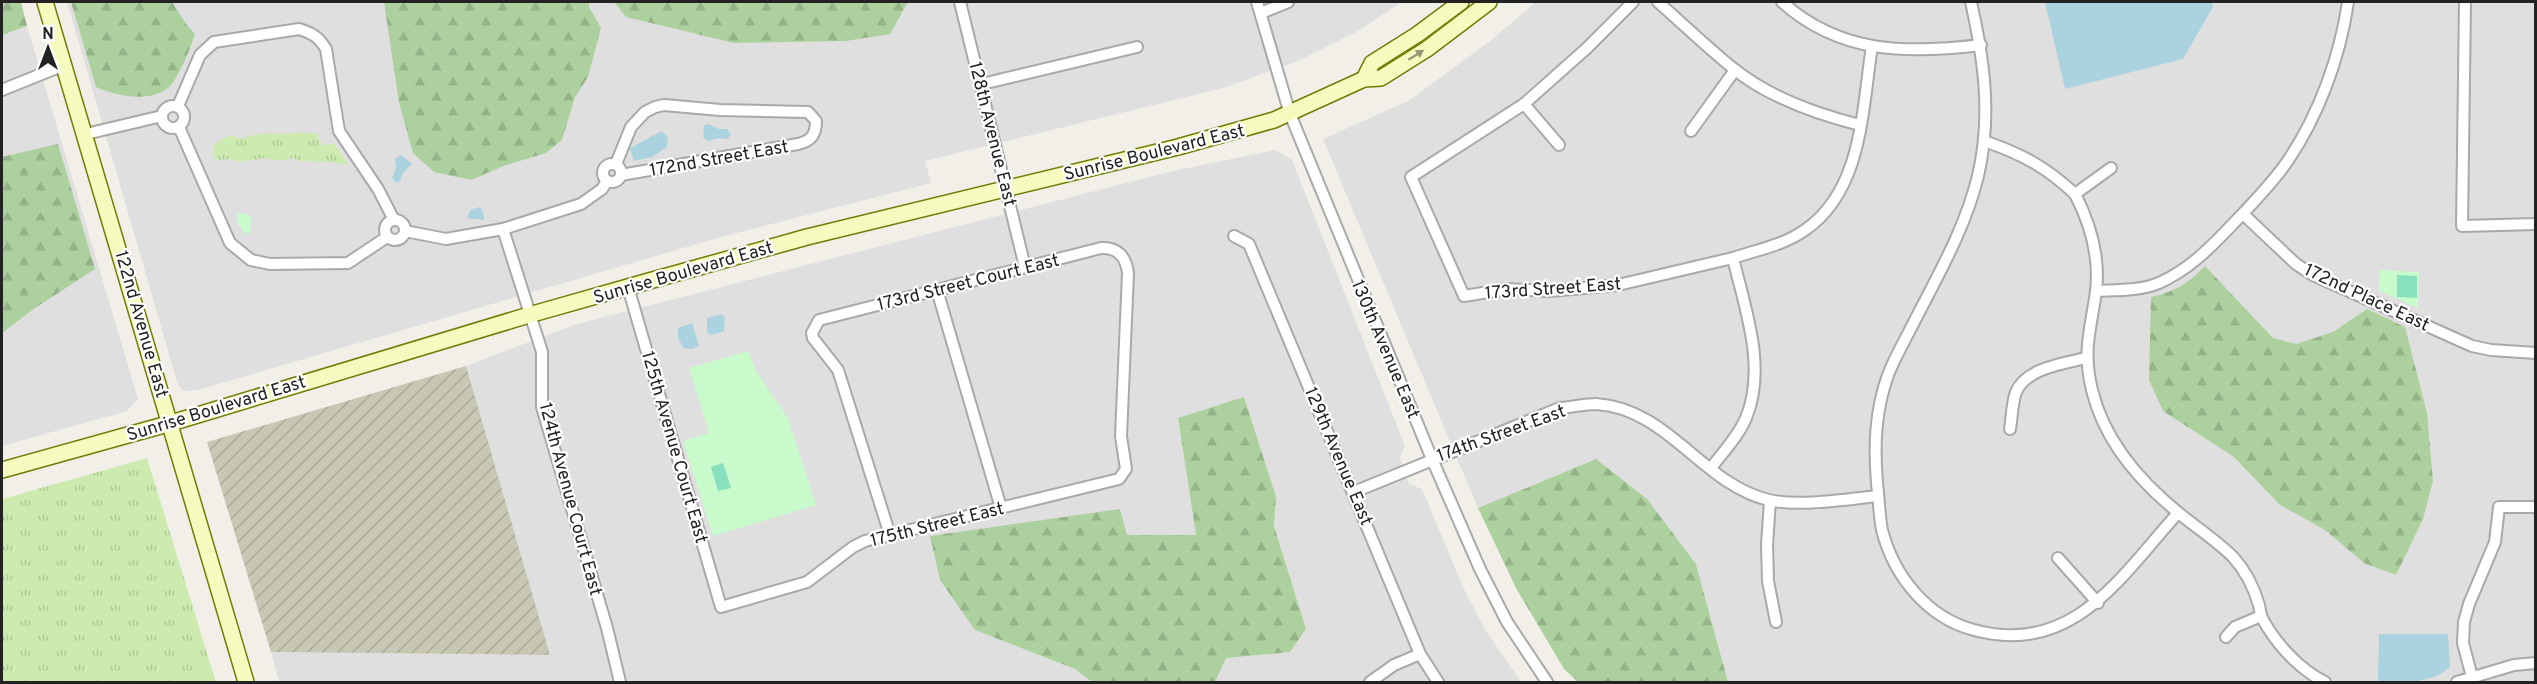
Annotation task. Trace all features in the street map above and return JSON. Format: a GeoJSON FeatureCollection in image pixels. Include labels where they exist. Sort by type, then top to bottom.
{"type":"FeatureCollection","features":[{"type":"Feature","properties":{"kind":"street","name":"122nd Avenue East"},"geometry":{"type":"LineString","coordinates":[[45,2],[86,134],[246,682]]}},
{"type":"Feature","properties":{"kind":"street","name":"128th Avenue East"},"geometry":{"type":"LineString","coordinates":[[960,2],[982,84],[1025,267]]}},
{"type":"Feature","properties":{"kind":"street","name":"130th Avenue East"},"geometry":{"type":"LineString","coordinates":[[1257,2],[1290,114],[1432,459],[1502,613],[1547,682]]}},
{"type":"Feature","properties":{"kind":"street"},"geometry":{"type":"LineString","coordinates":[[1261,13],[1288,2]]}},
{"type":"Feature","properties":{"kind":"street","name":"Sunrise Boulevard East"},"geometry":{"type":"LineString","coordinates":[[1364,79],[1372,63],[1418,34],[1461,2]]}},
{"type":"Feature","properties":{"kind":"street","name":"Sunrise Boulevard East"},"geometry":{"type":"LineString","coordinates":[[2,470],[171,423],[529,315],[807,237],[1188,144],[1290,114],[1364,79],[1381,78],[1418,55],[1490,2]]}},
{"type":"Feature","properties":{"kind":"street"},"geometry":{"type":"LineString","coordinates":[[1559,145],[1524,104],[1587,48],[1633,2]]}},
{"type":"Feature","properties":{"kind":"street"},"geometry":{"type":"LineString","coordinates":[[1658,2],[1735,70],[1778,97],[1821,115],[1860,125]]}},
{"type":"Feature","properties":{"kind":"street"},"geometry":{"type":"LineString","coordinates":[[1782,2],[1799,17],[1820,30],[1872,46],[1929,50],[1981,45]]}},
{"type":"Feature","properties":{"kind":"street"},"geometry":{"type":"LineString","coordinates":[[1971,2],[1981,45],[1986,91],[1984,141],[1970,205],[1956,242],[1888,375],[1877,416],[1875,450],[1878,496],[1882,529],[1891,557],[1914,592],[1935,614],[1959,626],[1998,635],[2026,635],[2074,619],[2098,603],[2178,513]]}},
{"type":"Feature","properties":{"kind":"street"},"geometry":{"type":"LineString","coordinates":[[2096,291],[2157,284],[2186,269],[2243,214],[2286,162],[2308,125],[2327,83],[2343,31],[2348,2]]}},
{"type":"Feature","properties":{"kind":"street"},"geometry":{"type":"LineString","coordinates":[[2465,2],[2462,226],[2535,224]]}},
{"type":"Feature","properties":{"kind":"street"},"geometry":{"type":"LineString","coordinates":[[178,106],[201,55],[214,42],[299,29],[311,33],[320,39],[326,49],[339,131],[378,189],[394,220],[402,223],[405,231],[402,237],[396,240],[387,237],[384,231],[386,225],[394,220]]}},
{"type":"Feature","properties":{"kind":"street"},"geometry":{"type":"LineString","coordinates":[[1711,468],[1740,429],[1753,395],[1755,368],[1750,329],[1733,258],[1784,242],[1804,231],[1825,214],[1848,175],[1860,125],[1872,46]]}},
{"type":"Feature","properties":{"kind":"street"},"geometry":{"type":"LineString","coordinates":[[982,84],[1137,47]]}},
{"type":"Feature","properties":{"kind":"street"},"geometry":{"type":"LineString","coordinates":[[2,90],[64,65]]}},
{"type":"Feature","properties":{"kind":"street"},"geometry":{"type":"LineString","coordinates":[[1691,131],[1735,70]]}},
{"type":"Feature","properties":{"kind":"street","name":"173rd Street East"},"geometry":{"type":"LineString","coordinates":[[1524,104],[1411,177],[1464,296],[1507,289],[1549,291],[1618,285],[1733,258]]}},
{"type":"Feature","properties":{"kind":"street","name":"172nd Street East"},"geometry":{"type":"LineString","coordinates":[[616,164],[631,127],[638,118],[645,112],[664,105],[720,110],[808,112],[816,122],[814,134],[810,139],[798,144],[621,175]]}},
{"type":"Feature","properties":{"kind":"street"},"geometry":{"type":"LineString","coordinates":[[178,106],[166,108],[162,116],[163,122],[168,127],[179,127]]}},
{"type":"Feature","properties":{"kind":"street"},"geometry":{"type":"LineString","coordinates":[[178,106],[185,118],[179,127]]}},
{"type":"Feature","properties":{"kind":"street"},"geometry":{"type":"LineString","coordinates":[[86,134],[162,116]]}},
{"type":"Feature","properties":{"kind":"street"},"geometry":{"type":"LineString","coordinates":[[179,127],[230,243],[251,260],[270,264],[348,263],[387,237]]}},
{"type":"Feature","properties":{"kind":"street"},"geometry":{"type":"LineString","coordinates":[[1984,141],[2037,163],[2075,194],[2083,210],[2097,263],[2096,291],[2090,317],[2086,358],[2092,392],[2110,436],[2133,469],[2178,513],[2233,557],[2247,577],[2261,616],[2294,661],[2314,677],[2325,682]]}},
{"type":"Feature","properties":{"kind":"street"},"geometry":{"type":"LineString","coordinates":[[610,163],[621,168],[621,175],[616,182],[608,181],[602,173],[604,167],[610,163]]}},
{"type":"Feature","properties":{"kind":"street"},"geometry":{"type":"LineString","coordinates":[[2075,194],[2110,168]]}},
{"type":"Feature","properties":{"kind":"street"},"geometry":{"type":"LineString","coordinates":[[405,231],[446,239],[503,229],[581,204],[602,189],[608,181]]}},
{"type":"Feature","properties":{"kind":"street","name":"172nd Place East"},"geometry":{"type":"LineString","coordinates":[[2243,214],[2296,264],[2313,275],[2472,346],[2535,354]]}},
{"type":"Feature","properties":{"kind":"street"},"geometry":{"type":"LineString","coordinates":[[503,229],[529,315]]}},
{"type":"Feature","properties":{"kind":"street","name":"129th Avenue East"},"geometry":{"type":"LineString","coordinates":[[1234,236],[1249,244],[1420,654],[1438,682]]}},
{"type":"Feature","properties":{"kind":"street","name":"173rd Street Court East"},"geometry":{"type":"LineString","coordinates":[[890,535],[842,378],[813,338],[812,333],[819,320],[1101,248],[1116,250],[1127,263],[1128,273],[1121,436],[1126,470]]}},
{"type":"Feature","properties":{"kind":"street","name":"125th Avenue Court East"},"geometry":{"type":"LineString","coordinates":[[628,287],[721,607]]}},
{"type":"Feature","properties":{"kind":"street"},"geometry":{"type":"LineString","coordinates":[[937,290],[1001,508]]}},
{"type":"Feature","properties":{"kind":"street","name":"124th Avenue Court East"},"geometry":{"type":"LineString","coordinates":[[529,315],[542,352],[542,407],[607,628],[620,682]]}},
{"type":"Feature","properties":{"kind":"street"},"geometry":{"type":"LineString","coordinates":[[2010,429],[2015,398],[2022,383],[2030,376],[2053,366],[2086,358]]}},
{"type":"Feature","properties":{"kind":"street","name":"174th Street East"},"geometry":{"type":"LineString","coordinates":[[1353,492],[1560,408],[1597,404],[1631,412],[1659,427],[1730,483],[1770,501],[1809,502],[1878,496]]}},
{"type":"Feature","properties":{"kind":"street","name":"175th Street East"},"geometry":{"type":"LineString","coordinates":[[721,607],[807,582],[853,547],[890,535],[1119,479],[1126,470]]}},
{"type":"Feature","properties":{"kind":"street"},"geometry":{"type":"LineString","coordinates":[[1770,501],[1768,581],[1776,622]]}},
{"type":"Feature","properties":{"kind":"street"},"geometry":{"type":"LineString","coordinates":[[2472,676],[2463,643],[2464,622],[2469,604],[2495,542],[2499,507],[2535,507]]}},
{"type":"Feature","properties":{"kind":"street"},"geometry":{"type":"LineString","coordinates":[[2058,558],[2098,603]]}},
{"type":"Feature","properties":{"kind":"street"},"geometry":{"type":"LineString","coordinates":[[2226,637],[2235,627],[2261,616]]}},
{"type":"Feature","properties":{"kind":"street"},"geometry":{"type":"LineString","coordinates":[[1371,682],[1394,665],[1420,654]]}},
{"type":"Feature","properties":{"kind":"street"},"geometry":{"type":"LineString","coordinates":[[2457,682],[2514,665],[2535,663]]}},
{"type":"Feature","properties":{"kind":"shaded area"},"geometry":{"type":"Polygon","coordinates":[[[67,2],[1402,2],[1358,31],[1298,61],[1223,88],[925,161],[931,183],[721,237],[198,390],[184,391],[178,385],[67,2]]]}},
{"type":"Feature","properties":{"kind":"shaded area"},"geometry":{"type":"Polygon","coordinates":[[[1536,2],[2535,2],[2535,682],[1728,682],[1696,564],[1596,459],[1478,508],[1323,139],[1410,100],[1490,41],[1536,2]]]}},
{"type":"Feature","properties":{"kind":"shaded area"},"geometry":{"type":"Polygon","coordinates":[[[27,26],[138,399],[127,411],[2,446],[2,35],[27,26]]]}},
{"type":"Feature","properties":{"kind":"shaded area"},"geometry":{"type":"Polygon","coordinates":[[[1276,150],[1292,160],[1405,446],[1400,458],[1409,484],[1422,489],[1463,587],[1484,628],[1521,682],[1215,682],[1225,658],[1290,652],[1306,629],[1274,526],[1276,497],[1178,418],[1196,535],[1127,535],[1120,509],[975,630],[1075,669],[1092,682],[279,682],[271,652],[550,655],[466,366],[577,324],[1173,171],[1276,150]]]}},
{"type":"Feature","properties":{"kind":"shaded area"},"geometry":{"type":"Polygon","coordinates":[[[466,366],[550,655],[271,652],[207,442],[466,366]]]}},
{"type":"Feature","properties":{"kind":"green space"},"geometry":{"type":"Polygon","coordinates":[[[2,2],[21,2],[27,26],[2,35],[2,2]]]}},
{"type":"Feature","properties":{"kind":"green space"},"geometry":{"type":"Polygon","coordinates":[[[71,2],[172,2],[195,34],[184,63],[172,84],[160,93],[142,97],[113,93],[96,87],[71,2]]]}},
{"type":"Feature","properties":{"kind":"green space"},"geometry":{"type":"Polygon","coordinates":[[[384,2],[589,2],[589,7],[601,28],[588,77],[575,97],[562,140],[546,153],[506,165],[471,180],[434,172],[413,153],[399,103],[384,2]]]}},
{"type":"Feature","properties":{"kind":"green space"},"geometry":{"type":"Polygon","coordinates":[[[614,2],[908,2],[890,34],[846,41],[734,43],[626,17],[614,2]]]}},
{"type":"Feature","properties":{"kind":"green space"},"geometry":{"type":"Polygon","coordinates":[[[316,133],[322,145],[334,144],[349,165],[300,161],[294,158],[279,161],[265,158],[239,162],[232,159],[218,160],[213,157],[214,144],[230,135],[241,139],[258,134],[316,133]]]}},
{"type":"Feature","properties":{"kind":"green space"},"geometry":{"type":"Polygon","coordinates":[[[58,144],[95,269],[35,308],[2,333],[2,157],[58,144]]]}},
{"type":"Feature","properties":{"kind":"green space"},"geometry":{"type":"Polygon","coordinates":[[[237,214],[251,216],[250,234],[244,233],[237,221],[237,214]]]}},
{"type":"Feature","properties":{"kind":"green space"},"geometry":{"type":"Polygon","coordinates":[[[2205,266],[2273,338],[2296,344],[2333,332],[2367,309],[2405,327],[2427,413],[2433,481],[2423,519],[2396,575],[2364,563],[2325,530],[2280,505],[2234,457],[2163,411],[2149,380],[2151,297],[2180,286],[2205,266]]]}},
{"type":"Feature","properties":{"kind":"green space"},"geometry":{"type":"Polygon","coordinates":[[[2380,270],[2419,272],[2418,308],[2379,291],[2380,270]]]}},
{"type":"Feature","properties":{"kind":"green space"},"geometry":{"type":"Polygon","coordinates":[[[2397,275],[2417,276],[2417,298],[2397,297],[2397,275]]]}},
{"type":"Feature","properties":{"kind":"green space"},"geometry":{"type":"Polygon","coordinates":[[[748,351],[756,371],[788,418],[816,505],[713,536],[683,441],[709,433],[689,368],[748,351]]]}},
{"type":"Feature","properties":{"kind":"green space"},"geometry":{"type":"Polygon","coordinates":[[[1244,397],[1276,497],[1274,526],[1306,629],[1290,652],[1226,658],[1215,682],[1092,682],[1075,669],[975,630],[940,580],[930,536],[1120,509],[1127,535],[1196,535],[1178,418],[1244,397]]]}},
{"type":"Feature","properties":{"kind":"green space"},"geometry":{"type":"Polygon","coordinates":[[[147,458],[216,682],[2,682],[2,499],[147,458]]]}},
{"type":"Feature","properties":{"kind":"green space"},"geometry":{"type":"Polygon","coordinates":[[[1596,459],[1647,499],[1696,564],[1728,682],[1578,682],[1564,669],[1516,588],[1478,508],[1596,459]]]}},
{"type":"Feature","properties":{"kind":"green space"},"geometry":{"type":"Polygon","coordinates":[[[723,463],[731,488],[718,491],[711,467],[723,463]]]}},
{"type":"Feature","properties":{"kind":"water"},"geometry":{"type":"Polygon","coordinates":[[[2045,2],[2212,2],[2213,7],[2183,59],[2065,89],[2045,2]]]}},
{"type":"Feature","properties":{"kind":"water"},"geometry":{"type":"Polygon","coordinates":[[[708,124],[719,129],[727,129],[731,135],[727,139],[707,141],[703,137],[704,126],[708,124]]]}},
{"type":"Feature","properties":{"kind":"water"},"geometry":{"type":"Polygon","coordinates":[[[662,131],[668,138],[667,147],[652,157],[634,161],[630,148],[662,131]]]}},
{"type":"Feature","properties":{"kind":"water"},"geometry":{"type":"Polygon","coordinates":[[[401,155],[412,164],[396,183],[392,178],[396,168],[395,159],[401,155]]]}},
{"type":"Feature","properties":{"kind":"water"},"geometry":{"type":"Polygon","coordinates":[[[480,207],[484,220],[467,218],[470,210],[480,207]]]}},
{"type":"Feature","properties":{"kind":"water"},"geometry":{"type":"Polygon","coordinates":[[[721,314],[725,317],[724,331],[711,335],[707,332],[707,318],[721,314]]]}},
{"type":"Feature","properties":{"kind":"water"},"geometry":{"type":"Polygon","coordinates":[[[692,323],[699,346],[692,349],[683,348],[678,337],[678,328],[692,323]]]}},
{"type":"Feature","properties":{"kind":"water"},"geometry":{"type":"Polygon","coordinates":[[[2379,634],[2448,634],[2450,667],[2443,673],[2426,679],[2407,682],[2378,682],[2379,634]]]}}]}
